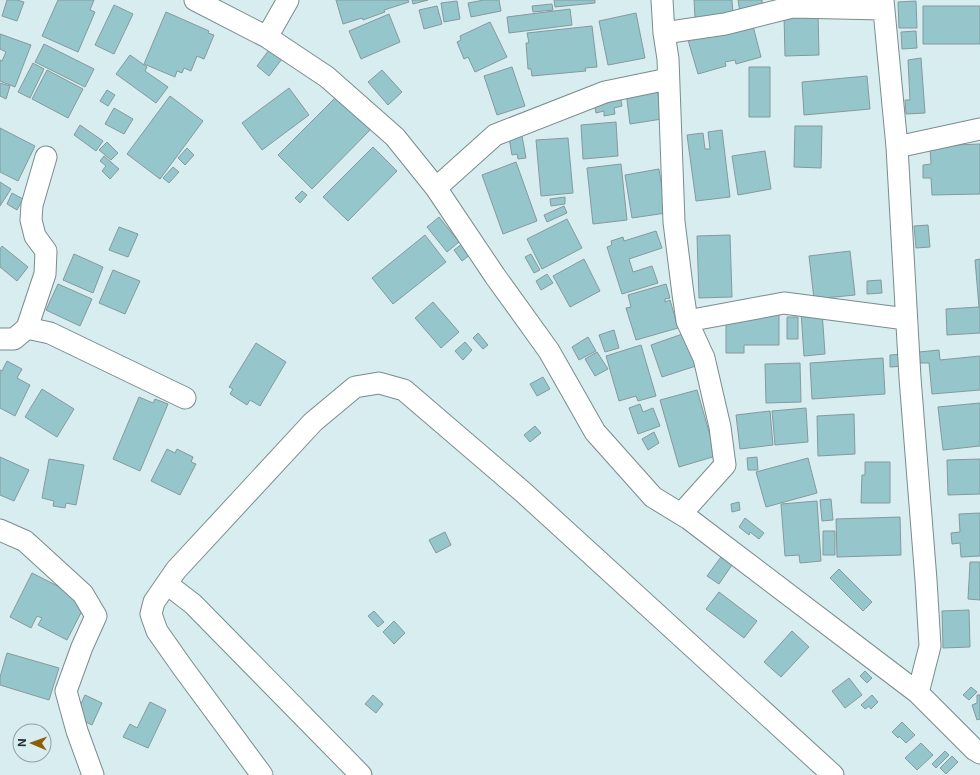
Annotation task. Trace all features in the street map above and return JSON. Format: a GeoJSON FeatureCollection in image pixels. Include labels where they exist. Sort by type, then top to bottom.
{"type":"FeatureCollection","features":[{"type":"Feature","properties":{"kind":"street"},"geometry":{"type":"LineString","coordinates":[[195,0],[267,37],[327,77],[395,137],[436,188],[495,276],[549,351],[595,432],[653,497],[681,514],[918,693],[975,750],[980,753]]}},
{"type":"Feature","properties":{"kind":"street"},"geometry":{"type":"LineString","coordinates":[[267,37],[288,0]]}},
{"type":"Feature","properties":{"kind":"street"},"geometry":{"type":"LineString","coordinates":[[662,0],[664,33],[668,59],[674,222],[687,321],[704,358],[720,427],[725,465],[681,514]]}},
{"type":"Feature","properties":{"kind":"street"},"geometry":{"type":"LineString","coordinates":[[664,33],[725,24],[792,7],[883,4],[896,147],[906,319],[930,646],[918,693]]}},
{"type":"Feature","properties":{"kind":"street"},"geometry":{"type":"LineString","coordinates":[[436,188],[495,135],[605,92],[668,79]]}},
{"type":"Feature","properties":{"kind":"street"},"geometry":{"type":"LineString","coordinates":[[896,147],[980,129]]}},
{"type":"Feature","properties":{"kind":"street"},"geometry":{"type":"LineString","coordinates":[[0,339],[14,339],[26,328],[45,274],[46,251],[35,236],[31,220],[32,204],[46,158]]}},
{"type":"Feature","properties":{"kind":"street"},"geometry":{"type":"LineString","coordinates":[[687,321],[784,302],[906,319]]}},
{"type":"Feature","properties":{"kind":"street"},"geometry":{"type":"LineString","coordinates":[[26,328],[50,333],[185,398]]}},
{"type":"Feature","properties":{"kind":"street"},"geometry":{"type":"LineString","coordinates":[[262,775],[157,631],[151,614],[154,602],[176,570],[313,422],[355,387],[380,383],[404,390],[523,492],[833,775]]}},
{"type":"Feature","properties":{"kind":"street"},"geometry":{"type":"LineString","coordinates":[[0,530],[25,541],[83,594],[96,616],[82,647],[66,691],[77,731],[93,775]]}},
{"type":"Feature","properties":{"kind":"street"},"geometry":{"type":"LineString","coordinates":[[167,584],[193,604],[361,775]]}},
{"type":"Feature","properties":{"kind":"building"},"geometry":{"type":"Polygon","coordinates":[[[7,0],[24,2],[17,21],[2,16],[7,0]]]}},
{"type":"Feature","properties":{"kind":"building"},"geometry":{"type":"Polygon","coordinates":[[[58,0],[94,0],[90,10],[95,12],[78,52],[42,36],[58,0]]]}},
{"type":"Feature","properties":{"kind":"building"},"geometry":{"type":"Polygon","coordinates":[[[336,0],[408,0],[409,2],[384,10],[385,12],[363,20],[362,18],[343,24],[336,0]]]}},
{"type":"Feature","properties":{"kind":"building"},"geometry":{"type":"Polygon","coordinates":[[[412,0],[428,0],[413,4],[412,0]]]}},
{"type":"Feature","properties":{"kind":"building"},"geometry":{"type":"Polygon","coordinates":[[[484,0],[499,0],[501,11],[471,17],[468,3],[484,0]]]}},
{"type":"Feature","properties":{"kind":"building"},"geometry":{"type":"Polygon","coordinates":[[[554,0],[595,0],[595,3],[555,7],[554,0]]]}},
{"type":"Feature","properties":{"kind":"building"},"geometry":{"type":"Polygon","coordinates":[[[694,0],[732,0],[733,14],[695,18],[694,0]]]}},
{"type":"Feature","properties":{"kind":"building"},"geometry":{"type":"Polygon","coordinates":[[[738,0],[762,0],[763,10],[740,12],[738,0]]]}},
{"type":"Feature","properties":{"kind":"building"},"geometry":{"type":"Polygon","coordinates":[[[457,1],[460,19],[444,22],[441,3],[457,1]]]}},
{"type":"Feature","properties":{"kind":"building"},"geometry":{"type":"Polygon","coordinates":[[[916,1],[917,28],[899,28],[898,2],[916,1]]]}},
{"type":"Feature","properties":{"kind":"building"},"geometry":{"type":"Polygon","coordinates":[[[552,4],[553,10],[533,12],[532,6],[552,4]]]}},
{"type":"Feature","properties":{"kind":"building"},"geometry":{"type":"Polygon","coordinates":[[[114,5],[133,14],[114,54],[95,45],[114,5]]]}},
{"type":"Feature","properties":{"kind":"building"},"geometry":{"type":"Polygon","coordinates":[[[437,6],[442,24],[424,29],[419,10],[437,6]]]}},
{"type":"Feature","properties":{"kind":"building"},"geometry":{"type":"Polygon","coordinates":[[[923,6],[980,6],[980,44],[923,44],[923,6]]]}},
{"type":"Feature","properties":{"kind":"building"},"geometry":{"type":"Polygon","coordinates":[[[570,9],[572,25],[509,33],[507,17],[570,9]]]}},
{"type":"Feature","properties":{"kind":"building"},"geometry":{"type":"Polygon","coordinates":[[[166,12],[209,31],[208,33],[214,35],[204,59],[197,56],[191,71],[184,68],[182,73],[177,71],[175,77],[144,64],[166,12]]]}},
{"type":"Feature","properties":{"kind":"building"},"geometry":{"type":"Polygon","coordinates":[[[636,13],[645,58],[608,65],[599,21],[636,13]]]}},
{"type":"Feature","properties":{"kind":"building"},"geometry":{"type":"Polygon","coordinates":[[[389,14],[400,42],[361,59],[349,31],[389,14]]]}},
{"type":"Feature","properties":{"kind":"building"},"geometry":{"type":"Polygon","coordinates":[[[818,14],[819,55],[785,56],[784,15],[818,14]]]}},
{"type":"Feature","properties":{"kind":"building"},"geometry":{"type":"Polygon","coordinates":[[[490,22],[507,57],[475,72],[468,57],[464,59],[457,42],[461,40],[460,36],[490,22]]]}},
{"type":"Feature","properties":{"kind":"building"},"geometry":{"type":"Polygon","coordinates":[[[752,22],[761,57],[736,64],[735,60],[725,62],[726,66],[698,74],[688,40],[752,22]]]}},
{"type":"Feature","properties":{"kind":"building"},"geometry":{"type":"Polygon","coordinates":[[[592,26],[597,67],[585,68],[586,71],[532,76],[531,69],[528,69],[526,43],[529,43],[527,33],[592,26]]]}},
{"type":"Feature","properties":{"kind":"building"},"geometry":{"type":"Polygon","coordinates":[[[916,31],[917,48],[902,49],[901,32],[916,31]]]}},
{"type":"Feature","properties":{"kind":"building"},"geometry":{"type":"Polygon","coordinates":[[[0,34],[31,45],[15,87],[0,81],[0,60],[2,61],[6,52],[0,49],[0,34]]]}},
{"type":"Feature","properties":{"kind":"building"},"geometry":{"type":"Polygon","coordinates":[[[44,44],[94,69],[85,87],[35,62],[44,44]]]}},
{"type":"Feature","properties":{"kind":"building"},"geometry":{"type":"Polygon","coordinates":[[[269,50],[282,59],[269,76],[257,66],[269,50]]]}},
{"type":"Feature","properties":{"kind":"building"},"geometry":{"type":"Polygon","coordinates":[[[130,55],[147,67],[145,71],[168,87],[156,103],[116,74],[130,55]]]}},
{"type":"Feature","properties":{"kind":"building"},"geometry":{"type":"Polygon","coordinates":[[[921,58],[925,113],[906,114],[905,100],[910,100],[908,60],[921,58]]]}},
{"type":"Feature","properties":{"kind":"building"},"geometry":{"type":"Polygon","coordinates":[[[33,63],[44,69],[30,98],[18,92],[33,63]]]}},
{"type":"Feature","properties":{"kind":"building"},"geometry":{"type":"Polygon","coordinates":[[[512,67],[525,106],[497,115],[484,76],[512,67]]]}},
{"type":"Feature","properties":{"kind":"building"},"geometry":{"type":"Polygon","coordinates":[[[749,67],[770,67],[770,117],[749,117],[749,67]]]}},
{"type":"Feature","properties":{"kind":"building"},"geometry":{"type":"Polygon","coordinates":[[[47,70],[83,89],[68,118],[32,99],[47,70]]]}},
{"type":"Feature","properties":{"kind":"building"},"geometry":{"type":"Polygon","coordinates":[[[382,70],[402,92],[388,105],[368,82],[382,70]]]}},
{"type":"Feature","properties":{"kind":"building"},"geometry":{"type":"Polygon","coordinates":[[[867,76],[870,109],[804,115],[802,82],[867,76]]]}},
{"type":"Feature","properties":{"kind":"building"},"geometry":{"type":"Polygon","coordinates":[[[0,83],[10,86],[6,99],[0,96],[0,83]]]}},
{"type":"Feature","properties":{"kind":"building"},"geometry":{"type":"Polygon","coordinates":[[[289,88],[309,115],[262,150],[242,123],[289,88]]]}},
{"type":"Feature","properties":{"kind":"building"},"geometry":{"type":"Polygon","coordinates":[[[657,88],[662,119],[630,124],[626,92],[657,88]]]}},
{"type":"Feature","properties":{"kind":"building"},"geometry":{"type":"Polygon","coordinates":[[[107,90],[115,95],[108,106],[100,101],[107,90]]]}},
{"type":"Feature","properties":{"kind":"building"},"geometry":{"type":"Polygon","coordinates":[[[340,93],[373,127],[312,189],[278,155],[340,93]]]}},
{"type":"Feature","properties":{"kind":"building"},"geometry":{"type":"Polygon","coordinates":[[[620,95],[622,106],[614,108],[615,114],[604,116],[604,111],[596,113],[593,99],[620,95]]]}},
{"type":"Feature","properties":{"kind":"building"},"geometry":{"type":"Polygon","coordinates":[[[170,96],[203,121],[160,179],[127,154],[170,96]]]}},
{"type":"Feature","properties":{"kind":"building"},"geometry":{"type":"Polygon","coordinates":[[[114,108],[133,119],[124,134],[105,124],[114,108]]]}},
{"type":"Feature","properties":{"kind":"building"},"geometry":{"type":"Polygon","coordinates":[[[616,122],[618,156],[583,159],[581,125],[616,122]]]}},
{"type":"Feature","properties":{"kind":"building"},"geometry":{"type":"Polygon","coordinates":[[[80,125],[103,141],[96,151],[74,135],[80,125]]]}},
{"type":"Feature","properties":{"kind":"building"},"geometry":{"type":"Polygon","coordinates":[[[795,126],[822,126],[821,168],[794,167],[795,126]]]}},
{"type":"Feature","properties":{"kind":"building"},"geometry":{"type":"Polygon","coordinates":[[[0,128],[35,146],[18,181],[0,172],[0,128]]]}},
{"type":"Feature","properties":{"kind":"building"},"geometry":{"type":"Polygon","coordinates":[[[722,130],[730,197],[696,201],[687,135],[703,133],[705,149],[710,149],[708,132],[722,130]]]}},
{"type":"Feature","properties":{"kind":"building"},"geometry":{"type":"Polygon","coordinates":[[[522,136],[526,158],[518,159],[517,154],[512,155],[509,138],[522,136]]]}},
{"type":"Feature","properties":{"kind":"building"},"geometry":{"type":"Polygon","coordinates":[[[568,138],[573,193],[541,196],[536,140],[568,138]]]}},
{"type":"Feature","properties":{"kind":"building"},"geometry":{"type":"Polygon","coordinates":[[[107,142],[118,153],[111,160],[99,150],[107,142]]]}},
{"type":"Feature","properties":{"kind":"building"},"geometry":{"type":"Polygon","coordinates":[[[980,144],[980,194],[932,195],[931,178],[923,178],[923,165],[931,164],[930,146],[980,144]]]}},
{"type":"Feature","properties":{"kind":"building"},"geometry":{"type":"Polygon","coordinates":[[[373,147],[397,171],[348,221],[323,197],[373,147]]]}},
{"type":"Feature","properties":{"kind":"building"},"geometry":{"type":"Polygon","coordinates":[[[187,148],[194,155],[185,165],[178,158],[187,148]]]}},
{"type":"Feature","properties":{"kind":"building"},"geometry":{"type":"Polygon","coordinates":[[[765,151],[771,189],[738,195],[732,156],[765,151]]]}},
{"type":"Feature","properties":{"kind":"building"},"geometry":{"type":"Polygon","coordinates":[[[104,156],[119,169],[110,179],[102,171],[106,166],[100,161],[104,156]]]}},
{"type":"Feature","properties":{"kind":"building"},"geometry":{"type":"Polygon","coordinates":[[[516,162],[537,221],[503,234],[482,175],[516,162]]]}},
{"type":"Feature","properties":{"kind":"building"},"geometry":{"type":"Polygon","coordinates":[[[621,164],[627,220],[593,224],[587,168],[621,164]]]}},
{"type":"Feature","properties":{"kind":"building"},"geometry":{"type":"Polygon","coordinates":[[[173,167],[179,172],[169,183],[163,178],[173,167]]]}},
{"type":"Feature","properties":{"kind":"building"},"geometry":{"type":"Polygon","coordinates":[[[659,169],[666,213],[632,218],[625,175],[659,169]]]}},
{"type":"Feature","properties":{"kind":"building"},"geometry":{"type":"Polygon","coordinates":[[[0,182],[11,189],[0,206],[0,182]]]}},
{"type":"Feature","properties":{"kind":"building"},"geometry":{"type":"Polygon","coordinates":[[[302,191],[307,195],[300,203],[295,198],[302,191]]]}},
{"type":"Feature","properties":{"kind":"building"},"geometry":{"type":"Polygon","coordinates":[[[12,193],[23,199],[17,210],[7,204],[12,193]]]}},
{"type":"Feature","properties":{"kind":"building"},"geometry":{"type":"Polygon","coordinates":[[[565,197],[565,204],[551,206],[550,199],[565,197]]]}},
{"type":"Feature","properties":{"kind":"building"},"geometry":{"type":"Polygon","coordinates":[[[564,206],[567,213],[547,222],[544,215],[564,206]]]}},
{"type":"Feature","properties":{"kind":"building"},"geometry":{"type":"Polygon","coordinates":[[[439,217],[459,242],[447,252],[427,227],[439,217]]]}},
{"type":"Feature","properties":{"kind":"building"},"geometry":{"type":"Polygon","coordinates":[[[567,219],[582,248],[542,269],[527,239],[567,219]]]}},
{"type":"Feature","properties":{"kind":"building"},"geometry":{"type":"Polygon","coordinates":[[[928,225],[930,247],[916,248],[914,226],[928,225]]]}},
{"type":"Feature","properties":{"kind":"building"},"geometry":{"type":"Polygon","coordinates":[[[119,227],[138,234],[128,257],[109,250],[119,227]]]}},
{"type":"Feature","properties":{"kind":"building"},"geometry":{"type":"Polygon","coordinates":[[[656,231],[662,248],[629,259],[633,272],[652,266],[658,283],[622,294],[607,247],[612,245],[611,241],[623,237],[624,241],[656,231]]]}},
{"type":"Feature","properties":{"kind":"building"},"geometry":{"type":"Polygon","coordinates":[[[425,235],[446,262],[393,304],[372,278],[425,235]]]}},
{"type":"Feature","properties":{"kind":"building"},"geometry":{"type":"Polygon","coordinates":[[[730,235],[732,297],[699,298],[697,236],[730,235]]]}},
{"type":"Feature","properties":{"kind":"building"},"geometry":{"type":"Polygon","coordinates":[[[463,243],[471,254],[462,261],[454,250],[463,243]]]}},
{"type":"Feature","properties":{"kind":"building"},"geometry":{"type":"Polygon","coordinates":[[[2,246],[28,267],[17,281],[0,267],[0,249],[2,246]]]}},
{"type":"Feature","properties":{"kind":"building"},"geometry":{"type":"Polygon","coordinates":[[[850,251],[855,295],[814,299],[809,256],[850,251]]]}},
{"type":"Feature","properties":{"kind":"building"},"geometry":{"type":"Polygon","coordinates":[[[74,254],[103,267],[93,293],[63,280],[74,254]]]}},
{"type":"Feature","properties":{"kind":"building"},"geometry":{"type":"Polygon","coordinates":[[[531,254],[540,270],[534,273],[525,257],[531,254]]]}},
{"type":"Feature","properties":{"kind":"building"},"geometry":{"type":"Polygon","coordinates":[[[584,259],[600,291],[570,307],[553,276],[584,259]]]}},
{"type":"Feature","properties":{"kind":"building"},"geometry":{"type":"Polygon","coordinates":[[[980,259],[980,333],[947,335],[946,309],[979,307],[975,260],[980,259]]]}},
{"type":"Feature","properties":{"kind":"building"},"geometry":{"type":"Polygon","coordinates":[[[113,270],[140,281],[125,314],[99,303],[113,270]]]}},
{"type":"Feature","properties":{"kind":"building"},"geometry":{"type":"Polygon","coordinates":[[[547,274],[553,283],[541,290],[536,281],[547,274]]]}},
{"type":"Feature","properties":{"kind":"building"},"geometry":{"type":"Polygon","coordinates":[[[881,280],[882,293],[867,294],[867,281],[881,280]]]}},
{"type":"Feature","properties":{"kind":"building"},"geometry":{"type":"Polygon","coordinates":[[[58,284],[92,299],[80,326],[46,310],[58,284]]]}},
{"type":"Feature","properties":{"kind":"building"},"geometry":{"type":"Polygon","coordinates":[[[666,284],[670,298],[665,299],[665,302],[670,300],[678,328],[636,340],[626,308],[631,307],[628,295],[666,284]]]}},
{"type":"Feature","properties":{"kind":"building"},"geometry":{"type":"Polygon","coordinates":[[[433,302],[459,332],[441,348],[415,318],[433,302]]]}},
{"type":"Feature","properties":{"kind":"building"},"geometry":{"type":"Polygon","coordinates":[[[822,311],[825,354],[804,356],[801,312],[822,311]]]}},
{"type":"Feature","properties":{"kind":"building"},"geometry":{"type":"Polygon","coordinates":[[[726,313],[779,314],[779,345],[744,345],[744,353],[726,353],[726,313]]]}},
{"type":"Feature","properties":{"kind":"building"},"geometry":{"type":"Polygon","coordinates":[[[787,317],[798,317],[798,339],[787,339],[787,317]]]}},
{"type":"Feature","properties":{"kind":"building"},"geometry":{"type":"Polygon","coordinates":[[[614,330],[619,348],[605,352],[599,335],[614,330]]]}},
{"type":"Feature","properties":{"kind":"building"},"geometry":{"type":"Polygon","coordinates":[[[688,332],[699,365],[662,377],[651,345],[688,332]]]}},
{"type":"Feature","properties":{"kind":"building"},"geometry":{"type":"Polygon","coordinates":[[[478,333],[488,345],[483,349],[473,338],[478,333]]]}},
{"type":"Feature","properties":{"kind":"building"},"geometry":{"type":"Polygon","coordinates":[[[588,337],[596,351],[579,360],[572,347],[588,337]]]}},
{"type":"Feature","properties":{"kind":"building"},"geometry":{"type":"Polygon","coordinates":[[[465,342],[472,350],[463,360],[455,351],[465,342]]]}},
{"type":"Feature","properties":{"kind":"building"},"geometry":{"type":"Polygon","coordinates":[[[256,343],[286,362],[260,406],[250,400],[247,405],[230,394],[233,389],[229,387],[256,343]]]}},
{"type":"Feature","properties":{"kind":"building"},"geometry":{"type":"Polygon","coordinates":[[[641,345],[656,396],[638,401],[636,396],[619,401],[606,356],[641,345]]]}},
{"type":"Feature","properties":{"kind":"building"},"geometry":{"type":"Polygon","coordinates":[[[939,350],[940,360],[980,356],[980,390],[932,394],[929,363],[920,363],[919,352],[939,350]]]}},
{"type":"Feature","properties":{"kind":"building"},"geometry":{"type":"Polygon","coordinates":[[[597,352],[608,369],[595,376],[585,359],[597,352]]]}},
{"type":"Feature","properties":{"kind":"building"},"geometry":{"type":"Polygon","coordinates":[[[905,354],[906,366],[890,367],[890,355],[905,354]]]}},
{"type":"Feature","properties":{"kind":"building"},"geometry":{"type":"Polygon","coordinates":[[[883,358],[885,394],[812,399],[810,363],[883,358]]]}},
{"type":"Feature","properties":{"kind":"building"},"geometry":{"type":"Polygon","coordinates":[[[7,361],[22,369],[17,378],[30,385],[15,416],[0,408],[0,370],[2,371],[7,361]]]}},
{"type":"Feature","properties":{"kind":"building"},"geometry":{"type":"Polygon","coordinates":[[[800,363],[801,402],[766,403],[765,364],[800,363]]]}},
{"type":"Feature","properties":{"kind":"building"},"geometry":{"type":"Polygon","coordinates":[[[543,377],[550,389],[537,396],[530,384],[543,377]]]}},
{"type":"Feature","properties":{"kind":"building"},"geometry":{"type":"Polygon","coordinates":[[[42,389],[74,409],[57,437],[25,417],[42,389]]]}},
{"type":"Feature","properties":{"kind":"building"},"geometry":{"type":"Polygon","coordinates":[[[697,390],[716,456],[679,467],[660,400],[697,390]]]}},
{"type":"Feature","properties":{"kind":"building"},"geometry":{"type":"Polygon","coordinates":[[[139,397],[153,403],[155,399],[168,404],[140,471],[113,459],[139,397]]]}},
{"type":"Feature","properties":{"kind":"building"},"geometry":{"type":"Polygon","coordinates":[[[980,403],[980,446],[943,450],[938,407],[980,403]]]}},
{"type":"Feature","properties":{"kind":"building"},"geometry":{"type":"Polygon","coordinates":[[[640,404],[643,412],[653,408],[660,426],[638,434],[629,408],[640,404]]]}},
{"type":"Feature","properties":{"kind":"building"},"geometry":{"type":"Polygon","coordinates":[[[806,408],[808,442],[775,445],[772,411],[806,408]]]}},
{"type":"Feature","properties":{"kind":"building"},"geometry":{"type":"Polygon","coordinates":[[[770,411],[773,445],[740,449],[736,415],[770,411]]]}},
{"type":"Feature","properties":{"kind":"building"},"geometry":{"type":"Polygon","coordinates":[[[854,414],[855,454],[818,456],[817,416],[854,414]]]}},
{"type":"Feature","properties":{"kind":"building"},"geometry":{"type":"Polygon","coordinates":[[[535,426],[541,433],[530,442],[524,435],[535,426]]]}},
{"type":"Feature","properties":{"kind":"building"},"geometry":{"type":"Polygon","coordinates":[[[654,432],[659,443],[648,450],[642,439],[654,432]]]}},
{"type":"Feature","properties":{"kind":"building"},"geometry":{"type":"Polygon","coordinates":[[[167,449],[175,453],[177,449],[193,457],[191,462],[196,464],[180,495],[151,481],[167,449]]]}},
{"type":"Feature","properties":{"kind":"building"},"geometry":{"type":"Polygon","coordinates":[[[0,457],[29,470],[14,501],[0,495],[0,457]]]}},
{"type":"Feature","properties":{"kind":"building"},"geometry":{"type":"Polygon","coordinates":[[[757,457],[758,470],[748,470],[747,458],[757,457]]]}},
{"type":"Feature","properties":{"kind":"building"},"geometry":{"type":"Polygon","coordinates":[[[808,458],[817,493],[766,507],[756,472],[808,458]]]}},
{"type":"Feature","properties":{"kind":"building"},"geometry":{"type":"Polygon","coordinates":[[[49,459],[84,465],[76,505],[66,503],[65,508],[53,506],[54,501],[42,498],[49,459]]]}},
{"type":"Feature","properties":{"kind":"building"},"geometry":{"type":"Polygon","coordinates":[[[980,459],[980,494],[948,495],[947,460],[980,459]]]}},
{"type":"Feature","properties":{"kind":"building"},"geometry":{"type":"Polygon","coordinates":[[[865,462],[890,462],[890,503],[861,503],[862,475],[865,475],[865,462]]]}},
{"type":"Feature","properties":{"kind":"building"},"geometry":{"type":"Polygon","coordinates":[[[831,499],[833,520],[822,521],[820,500],[831,499]]]}},
{"type":"Feature","properties":{"kind":"building"},"geometry":{"type":"Polygon","coordinates":[[[817,501],[821,561],[800,563],[799,555],[785,556],[781,504],[817,501]]]}},
{"type":"Feature","properties":{"kind":"building"},"geometry":{"type":"Polygon","coordinates":[[[739,502],[740,510],[732,512],[731,504],[739,502]]]}},
{"type":"Feature","properties":{"kind":"building"},"geometry":{"type":"Polygon","coordinates":[[[980,513],[980,556],[961,557],[960,543],[952,544],[951,533],[960,532],[959,514],[980,513]]]}},
{"type":"Feature","properties":{"kind":"building"},"geometry":{"type":"Polygon","coordinates":[[[900,517],[901,555],[837,557],[836,519],[900,517]]]}},
{"type":"Feature","properties":{"kind":"building"},"geometry":{"type":"Polygon","coordinates":[[[745,518],[764,533],[759,539],[750,532],[749,535],[739,527],[745,518]]]}},
{"type":"Feature","properties":{"kind":"building"},"geometry":{"type":"Polygon","coordinates":[[[823,531],[835,531],[835,555],[823,555],[823,531]]]}},
{"type":"Feature","properties":{"kind":"building"},"geometry":{"type":"Polygon","coordinates":[[[445,532],[451,545],[436,553],[429,540],[445,532]]]}},
{"type":"Feature","properties":{"kind":"building"},"geometry":{"type":"Polygon","coordinates":[[[721,557],[732,565],[719,584],[707,576],[721,557]]]}},
{"type":"Feature","properties":{"kind":"building"},"geometry":{"type":"Polygon","coordinates":[[[970,562],[980,562],[980,600],[968,599],[970,562]]]}},
{"type":"Feature","properties":{"kind":"building"},"geometry":{"type":"Polygon","coordinates":[[[839,569],[872,602],[863,611],[830,578],[839,569]]]}},
{"type":"Feature","properties":{"kind":"building"},"geometry":{"type":"Polygon","coordinates":[[[32,573],[87,601],[67,640],[38,625],[42,618],[37,616],[31,628],[10,617],[32,573]]]}},
{"type":"Feature","properties":{"kind":"building"},"geometry":{"type":"Polygon","coordinates":[[[719,592],[757,621],[744,638],[706,609],[719,592]]]}},
{"type":"Feature","properties":{"kind":"building"},"geometry":{"type":"Polygon","coordinates":[[[969,610],[970,647],[943,648],[942,611],[969,610]]]}},
{"type":"Feature","properties":{"kind":"building"},"geometry":{"type":"Polygon","coordinates":[[[374,611],[384,622],[378,627],[368,616],[374,611]]]}},
{"type":"Feature","properties":{"kind":"building"},"geometry":{"type":"Polygon","coordinates":[[[394,621],[405,633],[394,644],[383,632],[394,621]]]}},
{"type":"Feature","properties":{"kind":"building"},"geometry":{"type":"Polygon","coordinates":[[[792,631],[809,647],[781,677],[764,662],[792,631]]]}},
{"type":"Feature","properties":{"kind":"building"},"geometry":{"type":"Polygon","coordinates":[[[7,653],[59,668],[49,700],[0,685],[0,677],[7,653]]]}},
{"type":"Feature","properties":{"kind":"building"},"geometry":{"type":"Polygon","coordinates":[[[865,671],[872,678],[867,683],[860,676],[865,671]]]}},
{"type":"Feature","properties":{"kind":"building"},"geometry":{"type":"Polygon","coordinates":[[[849,678],[862,695],[845,708],[832,691],[849,678]]]}},
{"type":"Feature","properties":{"kind":"building"},"geometry":{"type":"Polygon","coordinates":[[[971,687],[977,692],[969,700],[963,695],[971,687]]]}},
{"type":"Feature","properties":{"kind":"building"},"geometry":{"type":"Polygon","coordinates":[[[85,695],[102,703],[92,725],[75,717],[85,695]]]}},
{"type":"Feature","properties":{"kind":"building"},"geometry":{"type":"Polygon","coordinates":[[[373,695],[383,704],[376,713],[365,704],[373,695]]]}},
{"type":"Feature","properties":{"kind":"building"},"geometry":{"type":"Polygon","coordinates":[[[872,695],[878,702],[871,709],[869,706],[865,709],[861,705],[872,695]]]}},
{"type":"Feature","properties":{"kind":"building"},"geometry":{"type":"Polygon","coordinates":[[[977,695],[980,695],[980,719],[977,720],[972,705],[977,703],[977,695]]]}},
{"type":"Feature","properties":{"kind":"building"},"geometry":{"type":"Polygon","coordinates":[[[150,702],[166,710],[148,748],[123,737],[130,724],[137,728],[150,702]]]}},
{"type":"Feature","properties":{"kind":"building"},"geometry":{"type":"Polygon","coordinates":[[[902,722],[915,735],[906,743],[892,732],[902,722]]]}},
{"type":"Feature","properties":{"kind":"building"},"geometry":{"type":"Polygon","coordinates":[[[921,743],[933,755],[917,770],[905,758],[921,743]]]}},
{"type":"Feature","properties":{"kind":"building"},"geometry":{"type":"Polygon","coordinates":[[[945,751],[949,755],[936,768],[932,764],[945,751]]]}},
{"type":"Feature","properties":{"kind":"building"},"geometry":{"type":"Polygon","coordinates":[[[952,756],[958,762],[946,774],[940,768],[952,756]]]}}]}
